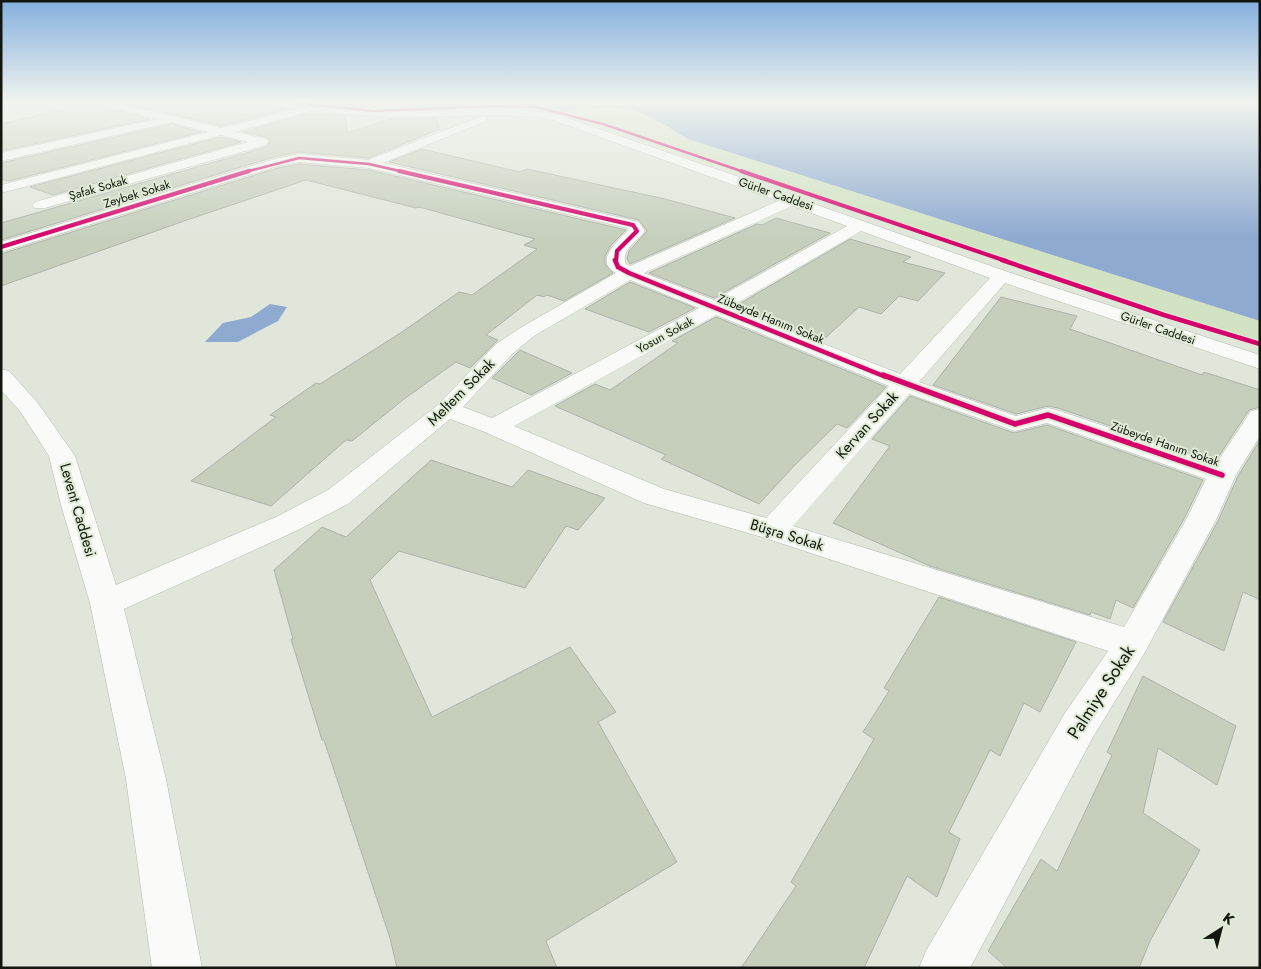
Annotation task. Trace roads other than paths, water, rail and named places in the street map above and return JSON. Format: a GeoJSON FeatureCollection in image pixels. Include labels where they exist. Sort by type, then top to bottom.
{"type":"FeatureCollection","features":[{"type":"Feature","properties":{"kind":"street"},"geometry":{"type":"LineString","coordinates":[[1,157],[40,148]]}},
{"type":"Feature","properties":{"kind":"street"},"geometry":{"type":"LineString","coordinates":[[1,189],[158,148]]}},
{"type":"Feature","properties":{"kind":"street","name":"Şafak Sokak"},"geometry":{"type":"LineString","coordinates":[[40,205],[240,148]]}},
{"type":"Feature","properties":{"kind":"street"},"geometry":{"type":"LineString","coordinates":[[369,164],[408,148]]}},
{"type":"Feature","properties":{"kind":"street","name":"Gürler Caddesi"},"geometry":{"type":"LineString","coordinates":[[645,148],[1002,276],[1260,362]]}},
{"type":"Feature","properties":{"kind":"street","name":"Zeybek Sokak"},"geometry":{"type":"LineString","coordinates":[[1,247],[275,163],[299,158],[369,164]]}},
{"type":"Feature","properties":{"kind":"street","name":"Zübeyde Hanım Sokak"},"geometry":{"type":"LineString","coordinates":[[369,164],[633,225],[637,232],[617,250],[614,258],[618,267],[629,273],[904,384],[1015,424],[1048,415],[1222,476]]}},
{"type":"Feature","properties":{"kind":"street","name":"Meltem Sokak"},"geometry":{"type":"LineString","coordinates":[[106,603],[286,524],[338,497],[447,410],[504,349],[527,332],[629,273],[793,200]]}},
{"type":"Feature","properties":{"kind":"street","name":"Yosun Sokak"},"geometry":{"type":"LineString","coordinates":[[494,427],[714,308],[861,225]]}},
{"type":"Feature","properties":{"kind":"street","name":"Kervan Sokak"},"geometry":{"type":"LineString","coordinates":[[772,530],[1002,276]]}},
{"type":"Feature","properties":{"kind":"street","name":"Levent Caddesi"},"geometry":{"type":"LineString","coordinates":[[1,376],[29,407],[62,456],[106,603],[146,779],[177,968]]}},
{"type":"Feature","properties":{"kind":"street","name":"Büşra Sokak"},"geometry":{"type":"LineString","coordinates":[[447,410],[494,427],[654,496],[772,530],[1132,644]]}},
{"type":"Feature","properties":{"kind":"street","name":"Palmiye Sokak"},"geometry":{"type":"LineString","coordinates":[[943,968],[1079,725],[1132,644],[1201,520],[1222,476],[1260,416]]}},
{"type":"Feature","properties":{"kind":"water"},"geometry":{"type":"Polygon","coordinates":[[[717,148],[1260,148],[1260,321],[717,148]]]}},
{"type":"Feature","properties":{"kind":"water"},"geometry":{"type":"Polygon","coordinates":[[[270,304],[287,307],[278,321],[238,342],[205,342],[223,323],[251,317],[270,304]]]}}]}
